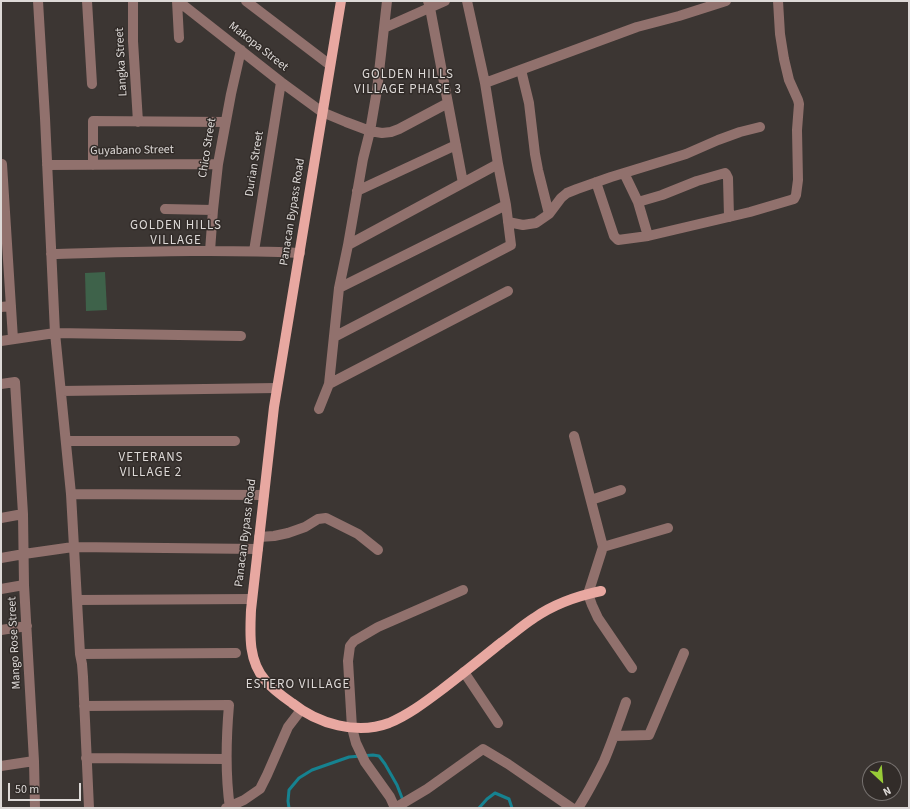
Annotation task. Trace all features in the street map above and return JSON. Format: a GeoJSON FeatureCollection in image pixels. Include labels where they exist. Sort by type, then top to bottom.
{"type":"FeatureCollection","features":[{"type":"Feature","properties":{"kind":"main road","name":"Panacan Bypass Road"},"geometry":{"type":"LineString","coordinates":[[341,1],[277,388],[270,441],[252,598],[250,634],[252,653],[258,669],[265,680],[276,691],[301,710],[320,720],[352,728],[375,726],[388,723],[399,718],[424,703],[533,618],[561,603],[601,591]]}},
{"type":"Feature","properties":{"kind":"street"},"geometry":{"type":"LineString","coordinates":[[38,1],[55,333],[71,494],[73,548],[80,654],[82,664],[89,808]]}},
{"type":"Feature","properties":{"kind":"street"},"geometry":{"type":"LineString","coordinates":[[87,1],[92,84]]}},
{"type":"Feature","properties":{"kind":"street","name":"Langka Street"},"geometry":{"type":"LineString","coordinates":[[133,1],[133,41],[138,122]]}},
{"type":"Feature","properties":{"kind":"street"},"geometry":{"type":"LineString","coordinates":[[178,1],[180,38]]}},
{"type":"Feature","properties":{"kind":"street","name":"Makopa Street"},"geometry":{"type":"LineString","coordinates":[[178,1],[281,82],[322,112],[346,122],[370,131],[382,133],[391,132],[448,104]]}},
{"type":"Feature","properties":{"kind":"street"},"geometry":{"type":"LineString","coordinates":[[247,1],[330,65]]}},
{"type":"Feature","properties":{"kind":"street"},"geometry":{"type":"LineString","coordinates":[[319,409],[329,384],[340,288],[377,90],[387,1]]}},
{"type":"Feature","properties":{"kind":"street"},"geometry":{"type":"LineString","coordinates":[[384,28],[429,4],[444,1]]}},
{"type":"Feature","properties":{"kind":"street"},"geometry":{"type":"LineString","coordinates":[[334,337],[511,244],[506,204],[485,83],[467,1]]}},
{"type":"Feature","properties":{"kind":"street"},"geometry":{"type":"LineString","coordinates":[[485,83],[637,27],[679,16],[726,1]]}},
{"type":"Feature","properties":{"kind":"street"},"geometry":{"type":"LineString","coordinates":[[596,182],[614,236],[621,240],[648,236],[729,217],[794,199],[798,180],[797,130],[799,104],[789,80],[784,59],[780,34],[778,1]]}},
{"type":"Feature","properties":{"kind":"street"},"geometry":{"type":"LineString","coordinates":[[429,4],[463,183]]}},
{"type":"Feature","properties":{"kind":"street","name":"Chico Street"},"geometry":{"type":"LineString","coordinates":[[210,251],[218,164],[241,50]]}},
{"type":"Feature","properties":{"kind":"street"},"geometry":{"type":"LineString","coordinates":[[521,70],[529,103],[535,154],[548,214]]}},
{"type":"Feature","properties":{"kind":"street","name":"Durian Street"},"geometry":{"type":"LineString","coordinates":[[254,251],[281,82]]}},
{"type":"Feature","properties":{"kind":"street"},"geometry":{"type":"LineString","coordinates":[[94,165],[93,121],[226,122]]}},
{"type":"Feature","properties":{"kind":"street"},"geometry":{"type":"LineString","coordinates":[[508,222],[523,225],[536,223],[548,214],[567,193],[596,182],[686,154],[740,132],[760,127]]}},
{"type":"Feature","properties":{"kind":"street"},"geometry":{"type":"LineString","coordinates":[[357,191],[456,145]]}},
{"type":"Feature","properties":{"kind":"street"},"geometry":{"type":"LineString","coordinates":[[2,164],[6,306],[13,339]]}},
{"type":"Feature","properties":{"kind":"street","name":"Guyabano Street"},"geometry":{"type":"LineString","coordinates":[[47,166],[218,164]]}},
{"type":"Feature","properties":{"kind":"street"},"geometry":{"type":"LineString","coordinates":[[348,245],[498,164]]}},
{"type":"Feature","properties":{"kind":"street"},"geometry":{"type":"LineString","coordinates":[[624,173],[638,202],[648,236]]}},
{"type":"Feature","properties":{"kind":"street"},"geometry":{"type":"LineString","coordinates":[[638,202],[662,195],[697,181],[725,173],[728,178],[729,217]]}},
{"type":"Feature","properties":{"kind":"street"},"geometry":{"type":"LineString","coordinates":[[340,288],[506,204]]}},
{"type":"Feature","properties":{"kind":"street"},"geometry":{"type":"LineString","coordinates":[[165,209],[213,210]]}},
{"type":"Feature","properties":{"kind":"street"},"geometry":{"type":"LineString","coordinates":[[51,254],[210,251],[300,253]]}},
{"type":"Feature","properties":{"kind":"street"},"geometry":{"type":"LineString","coordinates":[[329,384],[508,292]]}},
{"type":"Feature","properties":{"kind":"street"},"geometry":{"type":"LineString","coordinates":[[1,341],[55,333],[241,336]]}},
{"type":"Feature","properties":{"kind":"street","name":"Mango Rose Street"},"geometry":{"type":"LineString","coordinates":[[1,384],[15,382],[34,761],[35,808]]}},
{"type":"Feature","properties":{"kind":"street"},"geometry":{"type":"LineString","coordinates":[[61,391],[277,388]]}},
{"type":"Feature","properties":{"kind":"street"},"geometry":{"type":"LineString","coordinates":[[574,436],[592,500],[603,547],[588,594],[598,618],[632,668]]}},
{"type":"Feature","properties":{"kind":"street"},"geometry":{"type":"LineString","coordinates":[[66,441],[235,441]]}},
{"type":"Feature","properties":{"kind":"street"},"geometry":{"type":"LineString","coordinates":[[592,500],[621,490]]}},
{"type":"Feature","properties":{"kind":"street"},"geometry":{"type":"LineString","coordinates":[[71,494],[264,495]]}},
{"type":"Feature","properties":{"kind":"street"},"geometry":{"type":"LineString","coordinates":[[1,518],[22,514]]}},
{"type":"Feature","properties":{"kind":"street"},"geometry":{"type":"LineString","coordinates":[[259,537],[288,533],[300,529],[321,518],[326,518],[358,534],[378,550]]}},
{"type":"Feature","properties":{"kind":"street"},"geometry":{"type":"LineString","coordinates":[[603,547],[668,528]]}},
{"type":"Feature","properties":{"kind":"street"},"geometry":{"type":"LineString","coordinates":[[1,558],[73,548],[258,549]]}},
{"type":"Feature","properties":{"kind":"street"},"geometry":{"type":"LineString","coordinates":[[1,589],[24,585]]}},
{"type":"Feature","properties":{"kind":"street"},"geometry":{"type":"LineString","coordinates":[[463,590],[378,627],[354,641],[350,646],[348,661],[352,728],[364,762],[396,807],[438,782],[483,749],[508,764],[572,808]]}},
{"type":"Feature","properties":{"kind":"street"},"geometry":{"type":"LineString","coordinates":[[77,600],[252,598]]}},
{"type":"Feature","properties":{"kind":"street"},"geometry":{"type":"LineString","coordinates":[[1,630],[27,626]]}},
{"type":"Feature","properties":{"kind":"street"},"geometry":{"type":"LineString","coordinates":[[80,654],[236,653]]}},
{"type":"Feature","properties":{"kind":"street"},"geometry":{"type":"LineString","coordinates":[[614,736],[649,734],[684,653]]}},
{"type":"Feature","properties":{"kind":"street"},"geometry":{"type":"LineString","coordinates":[[464,672],[498,723]]}},
{"type":"Feature","properties":{"kind":"street"},"geometry":{"type":"LineString","coordinates":[[578,808],[591,787],[603,762],[626,702]]}},
{"type":"Feature","properties":{"kind":"street"},"geometry":{"type":"LineString","coordinates":[[84,706],[229,706],[226,759],[229,808],[260,789],[288,727],[301,710]]}},
{"type":"Feature","properties":{"kind":"street"},"geometry":{"type":"LineString","coordinates":[[86,758],[226,759]]}},
{"type":"Feature","properties":{"kind":"street"},"geometry":{"type":"LineString","coordinates":[[1,766],[34,761]]}},
{"type":"Feature","properties":{"kind":"green space"},"geometry":{"type":"Polygon","coordinates":[[[105,272],[107,310],[86,311],[85,273],[105,272]]]}},
{"type":"Feature","properties":{"kind":"waterway"},"geometry":{"type":"LineString","coordinates":[[289,808],[289,790],[299,778],[312,770],[349,757],[373,755],[379,756],[385,764],[397,785],[406,808]]}},
{"type":"Feature","properties":{"kind":"waterway"},"geometry":{"type":"LineString","coordinates":[[479,808],[495,793],[509,799],[512,808]]}},
{"type":"Feature","properties":{"kind":"district","name":"GOLDEN HILLS VILLAGE PHASE 3"},"geometry":{"type":"Point","coordinates":[408,82]}},
{"type":"Feature","properties":{"kind":"district","name":"GOLDEN HILLS VILLAGE"},"geometry":{"type":"Point","coordinates":[176,234]}},
{"type":"Feature","properties":{"kind":"district","name":"VETERANS VILLAGE 2"},"geometry":{"type":"Point","coordinates":[151,466]}},
{"type":"Feature","properties":{"kind":"district","name":"ESTERO VILLAGE"},"geometry":{"type":"Point","coordinates":[298,685]}}]}
